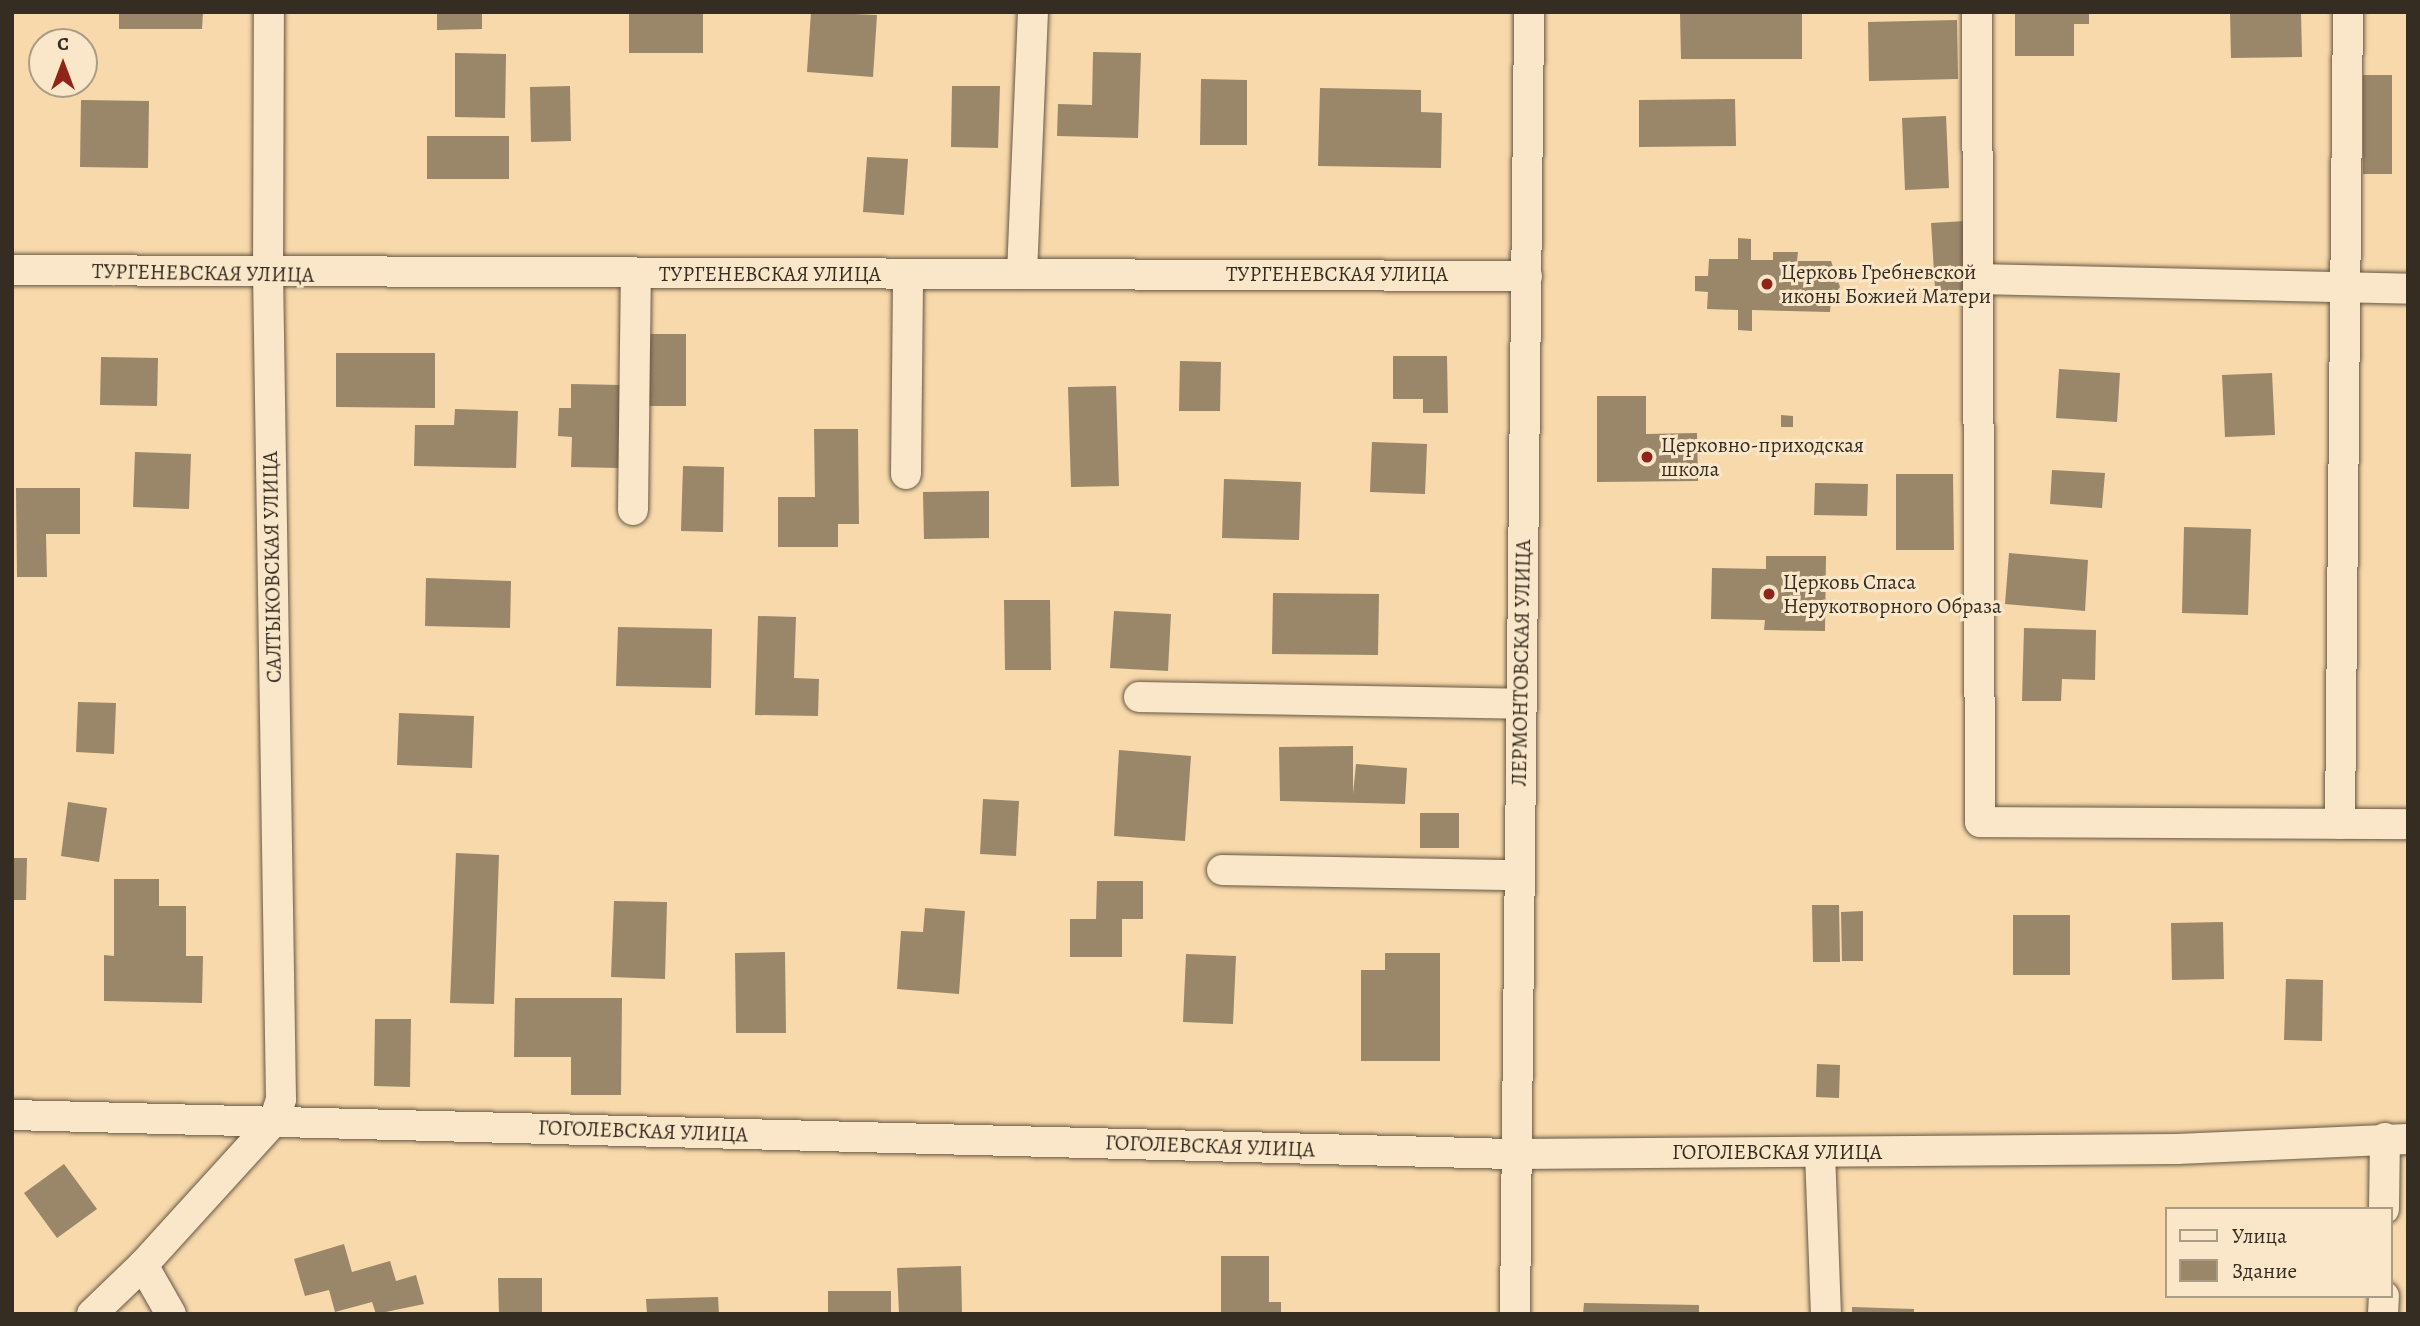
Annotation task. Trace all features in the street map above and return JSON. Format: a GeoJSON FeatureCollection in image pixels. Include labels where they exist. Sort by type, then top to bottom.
{"type":"FeatureCollection","features":[{"type":"Feature","properties":{"kind":"street","name":"САЛТЫКОВСКАЯ УЛИЦА"},"geometry":{"type":"LineString","coordinates":[[269,12],[268,274],[281,1098],[274,1121]]}},
{"type":"Feature","properties":{"kind":"street"},"geometry":{"type":"LineString","coordinates":[[1022,274],[1033,12]]}},
{"type":"Feature","properties":{"kind":"street","name":"ЛЕРМОНТОВСКАЯ УЛИЦА"},"geometry":{"type":"LineString","coordinates":[[1515,1314],[1517,876],[1529,12]]}},
{"type":"Feature","properties":{"kind":"street"},"geometry":{"type":"LineString","coordinates":[[1977,12],[1980,822],[2408,824]]}},
{"type":"Feature","properties":{"kind":"street"},"geometry":{"type":"LineString","coordinates":[[2340,824],[2348,12]]}},
{"type":"Feature","properties":{"kind":"street","name":"ТУРГЕНЕВСКАЯ УЛИЦА"},"geometry":{"type":"LineString","coordinates":[[12,270],[268,274],[1527,276]]}},
{"type":"Feature","properties":{"kind":"street"},"geometry":{"type":"LineString","coordinates":[[633,510],[636,274]]}},
{"type":"Feature","properties":{"kind":"street"},"geometry":{"type":"LineString","coordinates":[[906,474],[908,274]]}},
{"type":"Feature","properties":{"kind":"street"},"geometry":{"type":"LineString","coordinates":[[1980,279],[2408,289]]}},
{"type":"Feature","properties":{"kind":"street"},"geometry":{"type":"LineString","coordinates":[[1139,697],[1521,704]]}},
{"type":"Feature","properties":{"kind":"street"},"geometry":{"type":"LineString","coordinates":[[1222,870],[1517,876]]}},
{"type":"Feature","properties":{"kind":"street","name":"ГОГОЛЕВСКАЯ УЛИЦА"},"geometry":{"type":"LineString","coordinates":[[12,1115],[1515,1154],[2177,1149],[2396,1138]]}},
{"type":"Feature","properties":{"kind":"street"},"geometry":{"type":"LineString","coordinates":[[92,1314],[143,1265],[274,1121]]}},
{"type":"Feature","properties":{"kind":"street"},"geometry":{"type":"LineString","coordinates":[[2384,1207],[2396,1138]]}},
{"type":"Feature","properties":{"kind":"street"},"geometry":{"type":"LineString","coordinates":[[1820,1152],[1826,1314]]}},
{"type":"Feature","properties":{"kind":"street"},"geometry":{"type":"LineString","coordinates":[[143,1265],[171,1314]]}},
{"type":"Feature","properties":{"kind":"building"},"geometry":{"type":"Polygon","coordinates":[[[119,12],[203,12],[202,29],[119,29],[119,12]]]}},
{"type":"Feature","properties":{"kind":"building"},"geometry":{"type":"Polygon","coordinates":[[[437,12],[482,12],[482,29],[437,30],[437,12]]]}},
{"type":"Feature","properties":{"kind":"building"},"geometry":{"type":"Polygon","coordinates":[[[629,12],[703,12],[703,53],[629,53],[629,12]]]}},
{"type":"Feature","properties":{"kind":"building"},"geometry":{"type":"Polygon","coordinates":[[[811,12],[877,15],[873,77],[807,72],[811,12]]]}},
{"type":"Feature","properties":{"kind":"building"},"geometry":{"type":"Polygon","coordinates":[[[1680,12],[1802,12],[1802,59],[1681,59],[1680,12]]]}},
{"type":"Feature","properties":{"kind":"building"},"geometry":{"type":"Polygon","coordinates":[[[2015,12],[2089,12],[2089,24],[2074,24],[2074,56],[2015,56],[2015,12]]]}},
{"type":"Feature","properties":{"kind":"building"},"geometry":{"type":"Polygon","coordinates":[[[2230,12],[2301,12],[2302,57],[2231,58],[2230,12]]]}},
{"type":"Feature","properties":{"kind":"building"},"geometry":{"type":"Polygon","coordinates":[[[1957,20],[1958,79],[1869,81],[1868,22],[1957,20]]]}},
{"type":"Feature","properties":{"kind":"building"},"geometry":{"type":"Polygon","coordinates":[[[1093,52],[1141,53],[1138,138],[1057,136],[1058,104],[1092,105],[1093,52]]]}},
{"type":"Feature","properties":{"kind":"building"},"geometry":{"type":"Polygon","coordinates":[[[455,53],[506,54],[505,118],[455,117],[455,53]]]}},
{"type":"Feature","properties":{"kind":"building"},"geometry":{"type":"Polygon","coordinates":[[[2363,75],[2392,75],[2392,174],[2363,174],[2363,75]]]}},
{"type":"Feature","properties":{"kind":"building"},"geometry":{"type":"Polygon","coordinates":[[[1201,79],[1247,80],[1247,145],[1200,145],[1201,79]]]}},
{"type":"Feature","properties":{"kind":"building"},"geometry":{"type":"Polygon","coordinates":[[[570,86],[571,141],[531,142],[530,87],[570,86]]]}},
{"type":"Feature","properties":{"kind":"building"},"geometry":{"type":"Polygon","coordinates":[[[952,86],[1000,86],[998,148],[951,147],[952,86]]]}},
{"type":"Feature","properties":{"kind":"building"},"geometry":{"type":"Polygon","coordinates":[[[1320,88],[1421,90],[1421,112],[1442,113],[1441,168],[1318,166],[1320,88]]]}},
{"type":"Feature","properties":{"kind":"building"},"geometry":{"type":"Polygon","coordinates":[[[1735,99],[1736,146],[1639,147],[1639,100],[1735,99]]]}},
{"type":"Feature","properties":{"kind":"building"},"geometry":{"type":"Polygon","coordinates":[[[81,100],[149,101],[148,168],[80,167],[81,100]]]}},
{"type":"Feature","properties":{"kind":"building"},"geometry":{"type":"Polygon","coordinates":[[[1946,116],[1949,188],[1905,190],[1902,118],[1946,116]]]}},
{"type":"Feature","properties":{"kind":"building"},"geometry":{"type":"Polygon","coordinates":[[[427,136],[509,136],[509,179],[427,179],[427,136]]]}},
{"type":"Feature","properties":{"kind":"building"},"geometry":{"type":"Polygon","coordinates":[[[867,157],[908,159],[904,215],[863,212],[867,157]]]}},
{"type":"Feature","properties":{"kind":"building"},"geometry":{"type":"Polygon","coordinates":[[[1965,221],[1970,302],[1936,304],[1931,223],[1965,221]]]}},
{"type":"Feature","properties":{"kind":"building","name":"Церковь Гребневской иконы Божией Матери"},"geometry":{"type":"Polygon","coordinates":[[[1738,238],[1751,239],[1751,260],[1773,260],[1773,252],[1798,252],[1797,261],[1831,261],[1840,287],[1831,299],[1830,312],[1752,310],[1752,331],[1738,330],[1738,310],[1707,309],[1708,292],[1695,291],[1695,276],[1708,276],[1709,259],[1738,259],[1738,238]]]}},
{"type":"Feature","properties":{"kind":"building"},"geometry":{"type":"Polygon","coordinates":[[[644,334],[686,334],[686,406],[644,406],[644,334]]]}},
{"type":"Feature","properties":{"kind":"building"},"geometry":{"type":"Polygon","coordinates":[[[336,353],[435,353],[435,408],[336,407],[336,353]]]}},
{"type":"Feature","properties":{"kind":"building"},"geometry":{"type":"Polygon","coordinates":[[[1393,356],[1447,356],[1448,413],[1423,413],[1423,399],[1393,399],[1393,356]]]}},
{"type":"Feature","properties":{"kind":"building"},"geometry":{"type":"Polygon","coordinates":[[[101,357],[158,358],[157,406],[100,405],[101,357]]]}},
{"type":"Feature","properties":{"kind":"building"},"geometry":{"type":"Polygon","coordinates":[[[1180,361],[1221,362],[1220,411],[1179,411],[1180,361]]]}},
{"type":"Feature","properties":{"kind":"building"},"geometry":{"type":"Polygon","coordinates":[[[2059,369],[2120,373],[2117,422],[2056,418],[2059,369]]]}},
{"type":"Feature","properties":{"kind":"building"},"geometry":{"type":"Polygon","coordinates":[[[2272,373],[2275,435],[2225,437],[2222,375],[2272,373]]]}},
{"type":"Feature","properties":{"kind":"building"},"geometry":{"type":"Polygon","coordinates":[[[571,384],[620,385],[619,468],[571,467],[572,437],[558,436],[559,408],[571,408],[571,384]]]}},
{"type":"Feature","properties":{"kind":"building"},"geometry":{"type":"Polygon","coordinates":[[[1116,386],[1119,486],[1071,487],[1068,387],[1116,386]]]}},
{"type":"Feature","properties":{"kind":"building","name":"Церковно-приходская школа"},"geometry":{"type":"Polygon","coordinates":[[[1597,396],[1646,396],[1646,434],[1697,433],[1698,481],[1597,482],[1597,396]]]}},
{"type":"Feature","properties":{"kind":"building"},"geometry":{"type":"Polygon","coordinates":[[[455,409],[518,411],[516,468],[414,466],[415,425],[454,425],[455,409]]]}},
{"type":"Feature","properties":{"kind":"building"},"geometry":{"type":"Polygon","coordinates":[[[1781,415],[1793,416],[1793,427],[1781,427],[1781,415]]]}},
{"type":"Feature","properties":{"kind":"building"},"geometry":{"type":"Polygon","coordinates":[[[814,429],[858,429],[859,524],[838,524],[838,547],[778,547],[778,497],[815,497],[814,429]]]}},
{"type":"Feature","properties":{"kind":"building"},"geometry":{"type":"Polygon","coordinates":[[[1372,442],[1427,444],[1425,494],[1370,492],[1372,442]]]}},
{"type":"Feature","properties":{"kind":"building"},"geometry":{"type":"Polygon","coordinates":[[[135,452],[191,454],[189,509],[133,507],[135,452]]]}},
{"type":"Feature","properties":{"kind":"building"},"geometry":{"type":"Polygon","coordinates":[[[683,466],[724,467],[723,532],[681,531],[683,466]]]}},
{"type":"Feature","properties":{"kind":"building"},"geometry":{"type":"Polygon","coordinates":[[[2052,470],[2105,473],[2102,508],[2050,504],[2052,470]]]}},
{"type":"Feature","properties":{"kind":"building"},"geometry":{"type":"Polygon","coordinates":[[[1896,474],[1953,474],[1954,550],[1896,550],[1896,474]]]}},
{"type":"Feature","properties":{"kind":"building"},"geometry":{"type":"Polygon","coordinates":[[[1224,479],[1301,482],[1299,540],[1222,538],[1224,479]]]}},
{"type":"Feature","properties":{"kind":"building"},"geometry":{"type":"Polygon","coordinates":[[[1815,483],[1868,484],[1867,516],[1814,515],[1815,483]]]}},
{"type":"Feature","properties":{"kind":"building"},"geometry":{"type":"Polygon","coordinates":[[[16,488],[80,488],[80,534],[46,534],[47,577],[17,577],[16,488]]]}},
{"type":"Feature","properties":{"kind":"building"},"geometry":{"type":"Polygon","coordinates":[[[989,491],[989,538],[924,539],[923,492],[989,491]]]}},
{"type":"Feature","properties":{"kind":"building"},"geometry":{"type":"Polygon","coordinates":[[[2184,527],[2251,529],[2248,615],[2182,613],[2184,527]]]}},
{"type":"Feature","properties":{"kind":"building"},"geometry":{"type":"Polygon","coordinates":[[[2009,553],[2088,560],[2085,611],[2005,604],[2009,553]]]}},
{"type":"Feature","properties":{"kind":"building","name":"Церковь Спаса Нерукотворного Образа"},"geometry":{"type":"Polygon","coordinates":[[[1766,556],[1826,556],[1825,631],[1764,630],[1765,620],[1711,619],[1712,568],[1766,569],[1766,556]]]}},
{"type":"Feature","properties":{"kind":"building"},"geometry":{"type":"Polygon","coordinates":[[[426,578],[511,581],[510,628],[425,626],[426,578]]]}},
{"type":"Feature","properties":{"kind":"building"},"geometry":{"type":"Polygon","coordinates":[[[1273,593],[1379,594],[1378,655],[1272,654],[1273,593]]]}},
{"type":"Feature","properties":{"kind":"building"},"geometry":{"type":"Polygon","coordinates":[[[1004,600],[1050,600],[1051,670],[1005,670],[1004,600]]]}},
{"type":"Feature","properties":{"kind":"building"},"geometry":{"type":"Polygon","coordinates":[[[1114,611],[1171,614],[1168,671],[1110,668],[1114,611]]]}},
{"type":"Feature","properties":{"kind":"building"},"geometry":{"type":"Polygon","coordinates":[[[758,616],[796,617],[794,678],[819,679],[818,716],[755,715],[758,616]]]}},
{"type":"Feature","properties":{"kind":"building"},"geometry":{"type":"Polygon","coordinates":[[[618,627],[712,629],[711,688],[616,686],[618,627]]]}},
{"type":"Feature","properties":{"kind":"building"},"geometry":{"type":"Polygon","coordinates":[[[2024,628],[2096,630],[2095,680],[2062,679],[2061,701],[2022,701],[2024,628]]]}},
{"type":"Feature","properties":{"kind":"building"},"geometry":{"type":"Polygon","coordinates":[[[78,702],[116,703],[114,754],[76,752],[78,702]]]}},
{"type":"Feature","properties":{"kind":"building"},"geometry":{"type":"Polygon","coordinates":[[[399,713],[474,716],[472,768],[397,765],[399,713]]]}},
{"type":"Feature","properties":{"kind":"building"},"geometry":{"type":"Polygon","coordinates":[[[1353,746],[1353,794],[1356,764],[1407,768],[1405,804],[1280,801],[1279,747],[1353,746]]]}},
{"type":"Feature","properties":{"kind":"building"},"geometry":{"type":"Polygon","coordinates":[[[1119,750],[1191,756],[1185,841],[1114,836],[1119,750]]]}},
{"type":"Feature","properties":{"kind":"building"},"geometry":{"type":"Polygon","coordinates":[[[983,799],[1019,801],[1016,856],[980,854],[983,799]]]}},
{"type":"Feature","properties":{"kind":"building"},"geometry":{"type":"Polygon","coordinates":[[[68,802],[107,808],[99,862],[61,856],[68,802]]]}},
{"type":"Feature","properties":{"kind":"building"},"geometry":{"type":"Polygon","coordinates":[[[1420,813],[1459,813],[1459,848],[1420,848],[1420,813]]]}},
{"type":"Feature","properties":{"kind":"building"},"geometry":{"type":"Polygon","coordinates":[[[456,853],[499,855],[494,1004],[450,1003],[456,853]]]}},
{"type":"Feature","properties":{"kind":"building"},"geometry":{"type":"Polygon","coordinates":[[[12,858],[27,858],[26,900],[12,900],[12,858]]]}},
{"type":"Feature","properties":{"kind":"building"},"geometry":{"type":"Polygon","coordinates":[[[114,879],[159,879],[159,906],[186,906],[186,956],[203,956],[202,1003],[104,1001],[104,955],[114,956],[114,879]]]}},
{"type":"Feature","properties":{"kind":"building"},"geometry":{"type":"Polygon","coordinates":[[[1097,881],[1143,881],[1143,919],[1122,919],[1122,957],[1070,957],[1070,919],[1096,919],[1097,881]]]}},
{"type":"Feature","properties":{"kind":"building"},"geometry":{"type":"Polygon","coordinates":[[[614,901],[667,902],[665,979],[611,977],[614,901]]]}},
{"type":"Feature","properties":{"kind":"building"},"geometry":{"type":"Polygon","coordinates":[[[1812,905],[1839,905],[1840,962],[1813,962],[1812,905]]]}},
{"type":"Feature","properties":{"kind":"building"},"geometry":{"type":"Polygon","coordinates":[[[925,908],[965,911],[959,994],[897,989],[901,931],[923,932],[925,908]]]}},
{"type":"Feature","properties":{"kind":"building"},"geometry":{"type":"Polygon","coordinates":[[[1863,911],[1863,961],[1842,961],[1841,912],[1863,911]]]}},
{"type":"Feature","properties":{"kind":"building"},"geometry":{"type":"Polygon","coordinates":[[[2013,915],[2070,915],[2070,975],[2013,975],[2013,915]]]}},
{"type":"Feature","properties":{"kind":"building"},"geometry":{"type":"Polygon","coordinates":[[[2223,922],[2224,979],[2172,980],[2171,923],[2223,922]]]}},
{"type":"Feature","properties":{"kind":"building"},"geometry":{"type":"Polygon","coordinates":[[[785,952],[786,1033],[736,1033],[735,953],[785,952]]]}},
{"type":"Feature","properties":{"kind":"building"},"geometry":{"type":"Polygon","coordinates":[[[1385,953],[1440,953],[1440,1061],[1361,1061],[1361,970],[1385,970],[1385,953]]]}},
{"type":"Feature","properties":{"kind":"building"},"geometry":{"type":"Polygon","coordinates":[[[1186,954],[1236,956],[1233,1024],[1183,1022],[1186,954]]]}},
{"type":"Feature","properties":{"kind":"building"},"geometry":{"type":"Polygon","coordinates":[[[2286,979],[2323,980],[2322,1041],[2284,1040],[2286,979]]]}},
{"type":"Feature","properties":{"kind":"building"},"geometry":{"type":"Polygon","coordinates":[[[515,998],[622,998],[621,1095],[571,1095],[571,1057],[514,1057],[515,998]]]}},
{"type":"Feature","properties":{"kind":"building"},"geometry":{"type":"Polygon","coordinates":[[[375,1019],[411,1019],[410,1087],[374,1086],[375,1019]]]}},
{"type":"Feature","properties":{"kind":"building"},"geometry":{"type":"Polygon","coordinates":[[[1817,1064],[1840,1065],[1839,1098],[1816,1097],[1817,1064]]]}},
{"type":"Feature","properties":{"kind":"building"},"geometry":{"type":"Polygon","coordinates":[[[64,1164],[97,1209],[57,1238],[24,1193],[64,1164]]]}},
{"type":"Feature","properties":{"kind":"building"},"geometry":{"type":"Polygon","coordinates":[[[344,1244],[352,1272],[390,1261],[396,1281],[416,1275],[424,1304],[376,1314],[372,1302],[335,1312],[329,1290],[305,1296],[294,1259],[344,1244]]]}},
{"type":"Feature","properties":{"kind":"building"},"geometry":{"type":"Polygon","coordinates":[[[1221,1256],[1269,1256],[1269,1302],[1281,1302],[1281,1314],[1221,1314],[1221,1256]]]}},
{"type":"Feature","properties":{"kind":"building"},"geometry":{"type":"Polygon","coordinates":[[[961,1266],[962,1314],[899,1314],[897,1268],[961,1266]]]}},
{"type":"Feature","properties":{"kind":"building"},"geometry":{"type":"Polygon","coordinates":[[[498,1278],[542,1278],[542,1314],[499,1314],[498,1278]]]}},
{"type":"Feature","properties":{"kind":"building"},"geometry":{"type":"Polygon","coordinates":[[[828,1291],[891,1291],[891,1314],[828,1314],[828,1291]]]}},
{"type":"Feature","properties":{"kind":"building"},"geometry":{"type":"Polygon","coordinates":[[[718,1297],[719,1314],[647,1314],[646,1299],[718,1297]]]}},
{"type":"Feature","properties":{"kind":"building"},"geometry":{"type":"Polygon","coordinates":[[[1584,1303],[1699,1305],[1699,1314],[1583,1314],[1584,1303]]]}},
{"type":"Feature","properties":{"kind":"building"},"geometry":{"type":"Polygon","coordinates":[[[1852,1307],[1914,1309],[1914,1314],[1852,1314],[1852,1307]]]}},
{"type":"Feature","properties":{"kind":"place","name":"Церковь Гребневской иконы Божией Матери"},"geometry":{"type":"Point","coordinates":[1767,284]}},
{"type":"Feature","properties":{"kind":"place","name":"Церковно-приходская школа"},"geometry":{"type":"Point","coordinates":[1647,457]}},
{"type":"Feature","properties":{"kind":"place","name":"Церковь Спаса Нерукотворного Образа"},"geometry":{"type":"Point","coordinates":[1769,594]}}]}
